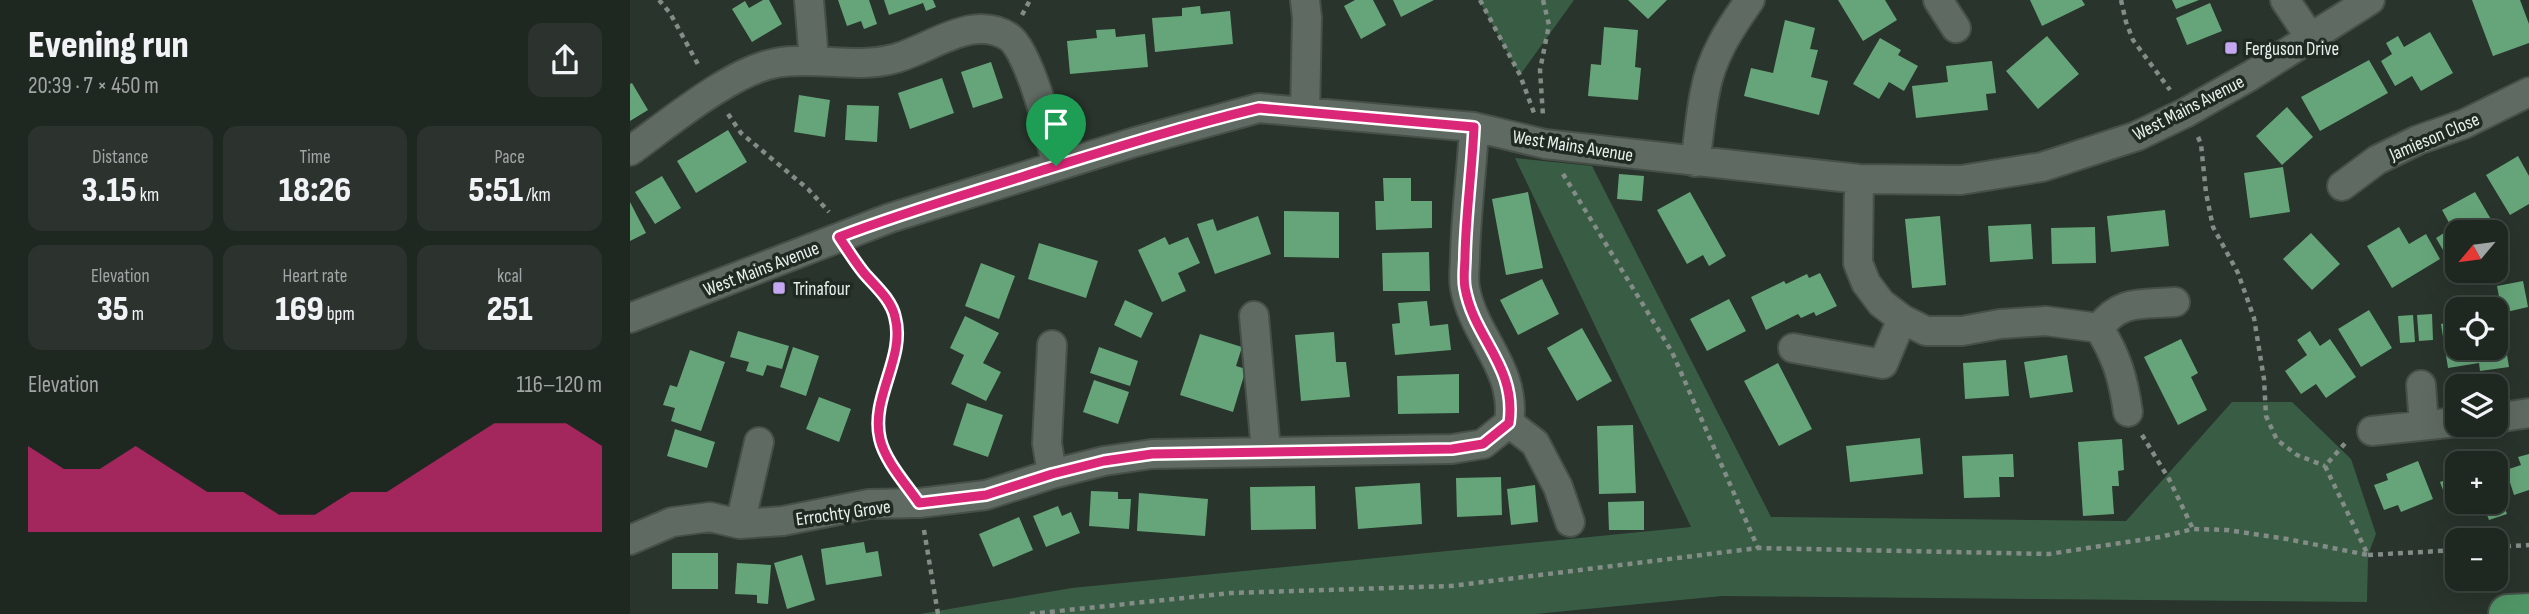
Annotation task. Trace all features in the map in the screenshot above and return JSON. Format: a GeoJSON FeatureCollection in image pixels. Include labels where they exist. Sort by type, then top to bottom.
{"type":"FeatureCollection","features":[{"type":"Feature","properties":{"kind":"highway"},"geometry":{"type":"LineString","coordinates":[[2508,614],[2529,613]]}},
{"type":"Feature","properties":{"kind":"street"},"geometry":{"type":"LineString","coordinates":[[809,0],[814,60]]}},
{"type":"Feature","properties":{"kind":"street"},"geometry":{"type":"LineString","coordinates":[[1305,0],[1305,112]]}},
{"type":"Feature","properties":{"kind":"street"},"geometry":{"type":"LineString","coordinates":[[1695,162],[1705,90],[1714,60],[1728,31],[1750,0]]}},
{"type":"Feature","properties":{"kind":"street"},"geometry":{"type":"LineString","coordinates":[[1938,0],[1956,28]]}},
{"type":"Feature","properties":{"kind":"street"},"geometry":{"type":"LineString","coordinates":[[2285,0],[2309,37]]}},
{"type":"Feature","properties":{"kind":"street","name":"West Mains Avenue"},"geometry":{"type":"LineString","coordinates":[[630,318],[890,218],[1211,119],[1259,108],[1474,127],[1545,144],[1859,179],[1961,180],[2042,167],[2137,136],[2185,113],[2250,76],[2370,0]]}},
{"type":"Feature","properties":{"kind":"street"},"geometry":{"type":"LineString","coordinates":[[630,151],[713,93],[744,75],[774,63],[893,60],[965,31],[986,29],[1011,38],[1028,65],[1056,166]]}},
{"type":"Feature","properties":{"kind":"street","name":"Jamieson Close"},"geometry":{"type":"LineString","coordinates":[[2342,186],[2378,160],[2418,140],[2464,124],[2529,92]]}},
{"type":"Feature","properties":{"kind":"street"},"geometry":{"type":"LineString","coordinates":[[1474,127],[1464,286],[1473,314],[1505,373],[1511,406],[1509,423],[1535,443],[1558,487],[1570,522]]}},
{"type":"Feature","properties":{"kind":"street"},"geometry":{"type":"LineString","coordinates":[[1859,179],[1858,263],[1867,284],[1881,303],[1902,319],[1926,331],[1962,331],[2000,324],[2046,321],[2099,328]]}},
{"type":"Feature","properties":{"kind":"street"},"geometry":{"type":"LineString","coordinates":[[2099,328],[2109,315],[2123,306],[2175,302]]}},
{"type":"Feature","properties":{"kind":"street"},"geometry":{"type":"LineString","coordinates":[[1254,316],[1266,451]]}},
{"type":"Feature","properties":{"kind":"street"},"geometry":{"type":"LineString","coordinates":[[1793,348],[1883,364],[1902,319]]}},
{"type":"Feature","properties":{"kind":"street"},"geometry":{"type":"LineString","coordinates":[[2099,328],[2113,351],[2120,370],[2128,412]]}},
{"type":"Feature","properties":{"kind":"street"},"geometry":{"type":"LineString","coordinates":[[1052,345],[1047,443],[1052,474]]}},
{"type":"Feature","properties":{"kind":"street"},"geometry":{"type":"LineString","coordinates":[[2421,385],[2424,425]]}},
{"type":"Feature","properties":{"kind":"street"},"geometry":{"type":"LineString","coordinates":[[2508,416],[2529,413]]}},
{"type":"Feature","properties":{"kind":"street","name":"Errochty Grove"},"geometry":{"type":"LineString","coordinates":[[630,540],[672,522],[710,517],[740,524],[783,521],[869,504],[919,503],[986,495],[1104,461],[1152,454],[1452,449],[1483,444],[1509,423]]}},
{"type":"Feature","properties":{"kind":"street"},"geometry":{"type":"LineString","coordinates":[[2372,431],[2445,423]]}},
{"type":"Feature","properties":{"kind":"street"},"geometry":{"type":"LineString","coordinates":[[740,524],[759,442]]}},
{"type":"Feature","properties":{"kind":"path"},"geometry":{"type":"LineString","coordinates":[[659,0],[670,13],[713,93],[741,133],[808,189],[828,210],[839,237],[885,297],[895,316],[897,342],[879,418],[880,439],[890,460],[919,503],[938,614]]}},
{"type":"Feature","properties":{"kind":"path"},"geometry":{"type":"LineString","coordinates":[[1480,0],[1520,75],[1545,144],[1672,352],[1758,548]]}},
{"type":"Feature","properties":{"kind":"path"},"geometry":{"type":"LineString","coordinates":[[1543,0],[1549,25],[1540,70],[1545,144]]}},
{"type":"Feature","properties":{"kind":"path"},"geometry":{"type":"LineString","coordinates":[[2122,0],[2133,40],[2158,71],[2201,144],[2213,228],[2238,273],[2254,318],[2264,379],[2266,416],[2277,440],[2297,455],[2325,466],[2368,555]]}},
{"type":"Feature","properties":{"kind":"path"},"geometry":{"type":"LineString","coordinates":[[2128,412],[2169,479],[2193,529]]}},
{"type":"Feature","properties":{"kind":"path"},"geometry":{"type":"LineString","coordinates":[[2325,466],[2349,439],[2372,431]]}},
{"type":"Feature","properties":{"kind":"path"},"geometry":{"type":"LineString","coordinates":[[1030,614],[1231,593],[1451,586],[1758,548],[2049,554],[2160,537],[2193,529],[2227,530],[2368,555],[2445,551]]}},
{"type":"Feature","properties":{"kind":"path"},"geometry":{"type":"LineString","coordinates":[[2508,546],[2529,545]]}},
{"type":"Feature","properties":{"kind":"green space"},"geometry":{"type":"Polygon","coordinates":[[[1479,0],[1574,0],[1520,75],[1479,0]]]}},
{"type":"Feature","properties":{"kind":"green space"},"geometry":{"type":"Polygon","coordinates":[[[1515,158],[1592,166],[1771,517],[2126,521],[2232,402],[2292,402],[2351,459],[2376,534],[2368,555],[2367,602],[1722,596],[1535,614],[920,614],[1072,588],[1691,527],[1515,158]]]}},
{"type":"Feature","properties":{"kind":"building"},"geometry":{"type":"Polygon","coordinates":[[[763,0],[769,0],[782,24],[752,42],[732,9],[745,1],[749,8],[763,0]]]}},
{"type":"Feature","properties":{"kind":"building"},"geometry":{"type":"Polygon","coordinates":[[[838,0],[869,0],[877,24],[864,29],[861,21],[847,26],[838,0]]]}},
{"type":"Feature","properties":{"kind":"building"},"geometry":{"type":"Polygon","coordinates":[[[884,0],[933,0],[936,7],[926,11],[923,3],[889,15],[884,0]]]}},
{"type":"Feature","properties":{"kind":"building"},"geometry":{"type":"Polygon","coordinates":[[[1355,0],[1373,0],[1386,25],[1361,39],[1344,6],[1355,0]]]}},
{"type":"Feature","properties":{"kind":"building"},"geometry":{"type":"Polygon","coordinates":[[[1393,0],[1434,0],[1401,17],[1393,0]]]}},
{"type":"Feature","properties":{"kind":"building"},"geometry":{"type":"Polygon","coordinates":[[[1628,0],[1667,0],[1648,19],[1628,0]]]}},
{"type":"Feature","properties":{"kind":"building"},"geometry":{"type":"Polygon","coordinates":[[[1838,0],[1885,0],[1897,20],[1863,41],[1838,0]]]}},
{"type":"Feature","properties":{"kind":"building"},"geometry":{"type":"Polygon","coordinates":[[[2030,0],[2082,0],[2085,5],[2042,26],[2030,0]]]}},
{"type":"Feature","properties":{"kind":"building"},"geometry":{"type":"Polygon","coordinates":[[[2172,0],[2199,0],[2176,9],[2172,0]]]}},
{"type":"Feature","properties":{"kind":"building"},"geometry":{"type":"Polygon","coordinates":[[[2472,0],[2520,0],[2529,24],[2529,43],[2493,56],[2472,0]]]}},
{"type":"Feature","properties":{"kind":"building"},"geometry":{"type":"Polygon","coordinates":[[[2210,3],[2222,31],[2187,45],[2176,18],[2210,3]]]}},
{"type":"Feature","properties":{"kind":"building"},"geometry":{"type":"Polygon","coordinates":[[[1200,6],[1201,14],[1230,11],[1233,44],[1155,52],[1152,18],[1182,16],[1182,8],[1200,6]]]}},
{"type":"Feature","properties":{"kind":"building"},"geometry":{"type":"Polygon","coordinates":[[[1785,20],[1815,28],[1810,49],[1818,50],[1811,77],[1828,81],[1819,115],[1744,96],[1751,68],[1773,73],[1785,20]]]}},
{"type":"Feature","properties":{"kind":"building"},"geometry":{"type":"Polygon","coordinates":[[[1604,27],[1638,30],[1635,67],[1641,68],[1638,100],[1588,96],[1591,64],[1601,65],[1604,27]]]}},
{"type":"Feature","properties":{"kind":"building"},"geometry":{"type":"Polygon","coordinates":[[[1115,29],[1116,37],[1145,34],[1148,67],[1070,74],[1067,41],[1097,38],[1096,30],[1115,29]]]}},
{"type":"Feature","properties":{"kind":"building"},"geometry":{"type":"Polygon","coordinates":[[[2430,32],[2453,73],[2421,91],[2412,76],[2395,86],[2381,61],[2392,54],[2386,43],[2398,36],[2404,47],[2430,32]]]}},
{"type":"Feature","properties":{"kind":"building"},"geometry":{"type":"Polygon","coordinates":[[[2047,36],[2079,74],[2038,109],[2006,71],[2047,36]]]}},
{"type":"Feature","properties":{"kind":"building"},"geometry":{"type":"Polygon","coordinates":[[[1880,38],[1901,50],[1898,55],[1918,66],[1904,91],[1889,82],[1879,99],[1853,84],[1880,38]]]}},
{"type":"Feature","properties":{"kind":"building"},"geometry":{"type":"Polygon","coordinates":[[[2369,60],[2388,93],[2320,131],[2301,97],[2369,60]]]}},
{"type":"Feature","properties":{"kind":"building"},"geometry":{"type":"Polygon","coordinates":[[[1992,61],[1996,93],[1986,94],[1988,110],[1916,118],[1912,86],[1948,82],[1946,66],[1992,61]]]}},
{"type":"Feature","properties":{"kind":"building"},"geometry":{"type":"Polygon","coordinates":[[[991,62],[1003,98],[973,108],[961,72],[991,62]]]}},
{"type":"Feature","properties":{"kind":"building"},"geometry":{"type":"Polygon","coordinates":[[[942,78],[954,113],[910,129],[898,93],[942,78]]]}},
{"type":"Feature","properties":{"kind":"building"},"geometry":{"type":"Polygon","coordinates":[[[632,83],[648,110],[630,121],[630,84],[632,83]]]}},
{"type":"Feature","properties":{"kind":"building"},"geometry":{"type":"Polygon","coordinates":[[[799,95],[830,100],[825,137],[794,132],[799,95]]]}},
{"type":"Feature","properties":{"kind":"building"},"geometry":{"type":"Polygon","coordinates":[[[847,105],[879,106],[877,142],[845,140],[847,105]]]}},
{"type":"Feature","properties":{"kind":"building"},"geometry":{"type":"Polygon","coordinates":[[[2287,107],[2313,137],[2282,165],[2256,136],[2287,107]]]}},
{"type":"Feature","properties":{"kind":"building"},"geometry":{"type":"Polygon","coordinates":[[[728,130],[747,162],[696,193],[677,161],[728,130]]]}},
{"type":"Feature","properties":{"kind":"building"},"geometry":{"type":"Polygon","coordinates":[[[2518,156],[2529,176],[2529,204],[2510,215],[2486,175],[2518,156]]]}},
{"type":"Feature","properties":{"kind":"building"},"geometry":{"type":"Polygon","coordinates":[[[2283,167],[2290,212],[2250,218],[2244,173],[2283,167]]]}},
{"type":"Feature","properties":{"kind":"building"},"geometry":{"type":"Polygon","coordinates":[[[1619,174],[1644,176],[1642,201],[1617,199],[1619,174]]]}},
{"type":"Feature","properties":{"kind":"building"},"geometry":{"type":"Polygon","coordinates":[[[662,176],[681,208],[655,224],[635,192],[662,176]]]}},
{"type":"Feature","properties":{"kind":"building"},"geometry":{"type":"Polygon","coordinates":[[[1383,178],[1411,178],[1411,201],[1432,201],[1432,228],[1376,230],[1375,201],[1384,201],[1383,178]]]}},
{"type":"Feature","properties":{"kind":"building"},"geometry":{"type":"Polygon","coordinates":[[[1528,192],[1543,268],[1506,275],[1492,199],[1528,192]]]}},
{"type":"Feature","properties":{"kind":"building"},"geometry":{"type":"Polygon","coordinates":[[[1690,192],[1726,256],[1709,266],[1703,255],[1687,264],[1657,210],[1690,192]]]}},
{"type":"Feature","properties":{"kind":"building"},"geometry":{"type":"Polygon","coordinates":[[[2475,192],[2491,220],[2448,220],[2442,210],[2475,192]]]}},
{"type":"Feature","properties":{"kind":"building"},"geometry":{"type":"Polygon","coordinates":[[[630,202],[646,233],[630,241],[630,202]]]}},
{"type":"Feature","properties":{"kind":"building"},"geometry":{"type":"Polygon","coordinates":[[[2165,210],[2169,246],[2111,252],[2107,216],[2165,210]]]}},
{"type":"Feature","properties":{"kind":"building"},"geometry":{"type":"Polygon","coordinates":[[[1284,211],[1339,212],[1339,258],[1284,257],[1284,211]]]}},
{"type":"Feature","properties":{"kind":"building"},"geometry":{"type":"Polygon","coordinates":[[[1258,216],[1271,254],[1215,274],[1197,224],[1213,219],[1217,231],[1258,216]]]}},
{"type":"Feature","properties":{"kind":"building"},"geometry":{"type":"Polygon","coordinates":[[[1940,216],[1946,285],[1912,288],[1905,219],[1940,216]]]}},
{"type":"Feature","properties":{"kind":"building"},"geometry":{"type":"Polygon","coordinates":[[[2031,224],[2033,259],[1990,262],[1988,226],[2031,224]]]}},
{"type":"Feature","properties":{"kind":"building"},"geometry":{"type":"Polygon","coordinates":[[[2095,227],[2096,263],[2052,264],[2051,228],[2095,227]]]}},
{"type":"Feature","properties":{"kind":"building"},"geometry":{"type":"Polygon","coordinates":[[[2399,227],[2409,244],[2426,234],[2440,259],[2392,288],[2367,246],[2399,227]]]}},
{"type":"Feature","properties":{"kind":"building"},"geometry":{"type":"Polygon","coordinates":[[[2445,232],[2445,253],[2436,238],[2445,232]]]}},
{"type":"Feature","properties":{"kind":"building"},"geometry":{"type":"Polygon","coordinates":[[[2311,233],[2340,264],[2312,290],[2283,259],[2311,233]]]}},
{"type":"Feature","properties":{"kind":"building"},"geometry":{"type":"Polygon","coordinates":[[[1165,237],[1169,245],[1188,237],[1200,263],[1178,273],[1186,291],[1162,302],[1138,250],[1165,237]]]}},
{"type":"Feature","properties":{"kind":"building"},"geometry":{"type":"Polygon","coordinates":[[[1039,243],[1098,261],[1086,298],[1028,279],[1039,243]]]}},
{"type":"Feature","properties":{"kind":"building"},"geometry":{"type":"Polygon","coordinates":[[[1429,252],[1430,291],[1383,291],[1382,253],[1429,252]]]}},
{"type":"Feature","properties":{"kind":"building"},"geometry":{"type":"Polygon","coordinates":[[[981,263],[1015,276],[999,319],[965,306],[981,263]]]}},
{"type":"Feature","properties":{"kind":"building"},"geometry":{"type":"Polygon","coordinates":[[[1820,273],[1837,306],[1816,316],[1814,312],[1801,318],[1798,314],[1766,330],[1751,297],[1784,281],[1786,284],[1807,274],[1809,278],[1820,273]]]}},
{"type":"Feature","properties":{"kind":"building"},"geometry":{"type":"Polygon","coordinates":[[[1542,279],[1559,314],[1518,335],[1500,300],[1542,279]]]}},
{"type":"Feature","properties":{"kind":"building"},"geometry":{"type":"Polygon","coordinates":[[[2523,281],[2528,307],[2508,312],[2508,297],[2499,297],[2497,286],[2523,281]]]}},
{"type":"Feature","properties":{"kind":"building"},"geometry":{"type":"Polygon","coordinates":[[[1729,299],[1746,331],[1707,351],[1690,319],[1729,299]]]}},
{"type":"Feature","properties":{"kind":"building"},"geometry":{"type":"Polygon","coordinates":[[[1125,300],[1153,313],[1141,338],[1114,325],[1125,300]]]}},
{"type":"Feature","properties":{"kind":"building"},"geometry":{"type":"Polygon","coordinates":[[[1427,301],[1430,326],[1448,324],[1451,350],[1395,355],[1392,324],[1400,323],[1398,303],[1427,301]]]}},
{"type":"Feature","properties":{"kind":"building"},"geometry":{"type":"Polygon","coordinates":[[[2369,310],[2392,348],[2361,367],[2338,329],[2369,310]]]}},
{"type":"Feature","properties":{"kind":"building"},"geometry":{"type":"Polygon","coordinates":[[[2432,314],[2433,340],[2419,341],[2417,315],[2432,314]]]}},
{"type":"Feature","properties":{"kind":"building"},"geometry":{"type":"Polygon","coordinates":[[[2413,315],[2415,342],[2400,343],[2398,316],[2413,315]]]}},
{"type":"Feature","properties":{"kind":"building"},"geometry":{"type":"Polygon","coordinates":[[[965,316],[999,333],[983,363],[1001,372],[986,401],[951,384],[964,355],[950,348],[965,316]]]}},
{"type":"Feature","properties":{"kind":"building"},"geometry":{"type":"Polygon","coordinates":[[[2445,323],[2445,349],[2441,324],[2445,323]]]}},
{"type":"Feature","properties":{"kind":"building"},"geometry":{"type":"Polygon","coordinates":[[[1582,328],[1612,381],[1577,401],[1547,348],[1582,328]]]}},
{"type":"Feature","properties":{"kind":"building"},"geometry":{"type":"Polygon","coordinates":[[[738,331],[789,346],[782,369],[767,365],[763,376],[746,371],[749,362],[730,357],[738,331]]]}},
{"type":"Feature","properties":{"kind":"building"},"geometry":{"type":"Polygon","coordinates":[[[2310,331],[2320,346],[2330,339],[2356,377],[2326,398],[2316,384],[2301,394],[2285,371],[2307,355],[2297,340],[2310,331]]]}},
{"type":"Feature","properties":{"kind":"building"},"geometry":{"type":"Polygon","coordinates":[[[1334,332],[1336,362],[1346,362],[1350,397],[1301,401],[1295,335],[1334,332]]]}},
{"type":"Feature","properties":{"kind":"building"},"geometry":{"type":"Polygon","coordinates":[[[1200,334],[1242,347],[1236,366],[1246,369],[1233,412],[1180,395],[1200,334]]]}},
{"type":"Feature","properties":{"kind":"building"},"geometry":{"type":"Polygon","coordinates":[[[2181,339],[2198,373],[2191,377],[2207,410],[2178,425],[2144,357],[2181,339]]]}},
{"type":"Feature","properties":{"kind":"building"},"geometry":{"type":"Polygon","coordinates":[[[793,347],[819,356],[806,396],[780,387],[793,347]]]}},
{"type":"Feature","properties":{"kind":"building"},"geometry":{"type":"Polygon","coordinates":[[[1099,347],[1138,361],[1130,386],[1090,373],[1099,347]]]}},
{"type":"Feature","properties":{"kind":"building"},"geometry":{"type":"Polygon","coordinates":[[[690,350],[725,362],[701,431],[671,421],[675,408],[663,405],[670,385],[677,387],[690,350]]]}},
{"type":"Feature","properties":{"kind":"building"},"geometry":{"type":"Polygon","coordinates":[[[2067,355],[2073,392],[2030,398],[2024,362],[2067,355]]]}},
{"type":"Feature","properties":{"kind":"building"},"geometry":{"type":"Polygon","coordinates":[[[2006,360],[2009,396],[1965,399],[1963,363],[2006,360]]]}},
{"type":"Feature","properties":{"kind":"building"},"geometry":{"type":"Polygon","coordinates":[[[2447,360],[2508,360],[2509,367],[2480,371],[2479,363],[2448,368],[2447,360]]]}},
{"type":"Feature","properties":{"kind":"building"},"geometry":{"type":"Polygon","coordinates":[[[1778,363],[1812,429],[1779,446],[1744,381],[1778,363]]]}},
{"type":"Feature","properties":{"kind":"building"},"geometry":{"type":"Polygon","coordinates":[[[1459,374],[1459,413],[1398,414],[1397,376],[1459,374]]]}},
{"type":"Feature","properties":{"kind":"building"},"geometry":{"type":"Polygon","coordinates":[[[1094,380],[1129,392],[1118,424],[1083,412],[1094,380]]]}},
{"type":"Feature","properties":{"kind":"building"},"geometry":{"type":"Polygon","coordinates":[[[819,397],[851,409],[839,442],[806,429],[819,397]]]}},
{"type":"Feature","properties":{"kind":"building"},"geometry":{"type":"Polygon","coordinates":[[[967,403],[1003,415],[988,457],[953,445],[967,403]]]}},
{"type":"Feature","properties":{"kind":"building"},"geometry":{"type":"Polygon","coordinates":[[[1633,425],[1636,493],[1599,494],[1597,426],[1633,425]]]}},
{"type":"Feature","properties":{"kind":"building"},"geometry":{"type":"Polygon","coordinates":[[[675,429],[715,442],[707,468],[667,456],[675,429]]]}},
{"type":"Feature","properties":{"kind":"building"},"geometry":{"type":"Polygon","coordinates":[[[1920,438],[1923,474],[1850,482],[1846,446],[1920,438]]]}},
{"type":"Feature","properties":{"kind":"building"},"geometry":{"type":"Polygon","coordinates":[[[2122,439],[2124,470],[2118,471],[2119,486],[2112,486],[2114,514],[2083,516],[2078,442],[2122,439]]]}},
{"type":"Feature","properties":{"kind":"building"},"geometry":{"type":"Polygon","coordinates":[[[2013,454],[2014,477],[1999,477],[2000,497],[1964,498],[1962,456],[2013,454]]]}},
{"type":"Feature","properties":{"kind":"building"},"geometry":{"type":"Polygon","coordinates":[[[2529,454],[2529,490],[2514,495],[2508,469],[2521,465],[2518,457],[2529,454]]]}},
{"type":"Feature","properties":{"kind":"building"},"geometry":{"type":"Polygon","coordinates":[[[2418,461],[2433,499],[2401,512],[2398,505],[2384,510],[2374,485],[2388,480],[2386,474],[2418,461]]]}},
{"type":"Feature","properties":{"kind":"building"},"geometry":{"type":"Polygon","coordinates":[[[1501,477],[1502,515],[1457,517],[1456,478],[1501,477]]]}},
{"type":"Feature","properties":{"kind":"building"},"geometry":{"type":"Polygon","coordinates":[[[2445,480],[2445,495],[2440,482],[2445,480]]]}},
{"type":"Feature","properties":{"kind":"building"},"geometry":{"type":"Polygon","coordinates":[[[1420,483],[1422,524],[1358,529],[1355,487],[1420,483]]]}},
{"type":"Feature","properties":{"kind":"building"},"geometry":{"type":"Polygon","coordinates":[[[1535,485],[1538,522],[1511,525],[1507,489],[1535,485]]]}},
{"type":"Feature","properties":{"kind":"building"},"geometry":{"type":"Polygon","coordinates":[[[1315,486],[1316,529],[1251,530],[1250,487],[1315,486]]]}},
{"type":"Feature","properties":{"kind":"building"},"geometry":{"type":"Polygon","coordinates":[[[1091,491],[1118,492],[1118,499],[1131,499],[1129,529],[1089,526],[1091,491]]]}},
{"type":"Feature","properties":{"kind":"building"},"geometry":{"type":"Polygon","coordinates":[[[1139,493],[1208,499],[1205,536],[1137,531],[1139,493]]]}},
{"type":"Feature","properties":{"kind":"building"},"geometry":{"type":"Polygon","coordinates":[[[1644,501],[1644,530],[1609,530],[1608,502],[1644,501]]]}},
{"type":"Feature","properties":{"kind":"building"},"geometry":{"type":"Polygon","coordinates":[[[1058,506],[1062,516],[1071,512],[1080,533],[1046,547],[1033,516],[1058,506]]]}},
{"type":"Feature","properties":{"kind":"building"},"geometry":{"type":"Polygon","coordinates":[[[2487,514],[2507,514],[2489,520],[2487,514]]]}},
{"type":"Feature","properties":{"kind":"building"},"geometry":{"type":"Polygon","coordinates":[[[1019,517],[1033,550],[993,567],[979,534],[1019,517]]]}},
{"type":"Feature","properties":{"kind":"building"},"geometry":{"type":"Polygon","coordinates":[[[864,542],[866,553],[878,551],[882,576],[826,585],[821,549],[864,542]]]}},
{"type":"Feature","properties":{"kind":"building"},"geometry":{"type":"Polygon","coordinates":[[[672,553],[718,553],[718,589],[672,589],[672,553]]]}},
{"type":"Feature","properties":{"kind":"building"},"geometry":{"type":"Polygon","coordinates":[[[802,555],[815,600],[787,609],[774,563],[802,555]]]}},
{"type":"Feature","properties":{"kind":"building"},"geometry":{"type":"Polygon","coordinates":[[[737,563],[771,565],[768,604],[757,603],[757,595],[735,594],[737,563]]]}},
{"type":"Feature","properties":{"kind":"place","name":"Ferguson Drive"},"geometry":{"type":"Point","coordinates":[2231,48]}},
{"type":"Feature","properties":{"kind":"place","name":"Trinafour"},"geometry":{"type":"Point","coordinates":[779,288]}},
{"type":"Feature","properties":{"kind":"route"},"geometry":{"type":"LineString","coordinates":[[1259,108],[1474,127],[1464,286],[1473,314],[1505,373],[1511,406],[1509,423],[1483,444],[1452,449],[1152,454],[1104,461],[986,495],[919,503],[890,460],[880,439],[879,418],[883,395],[897,342],[895,316],[885,297],[839,237],[890,218],[1056,166],[1211,119],[1259,108]]}}]}
